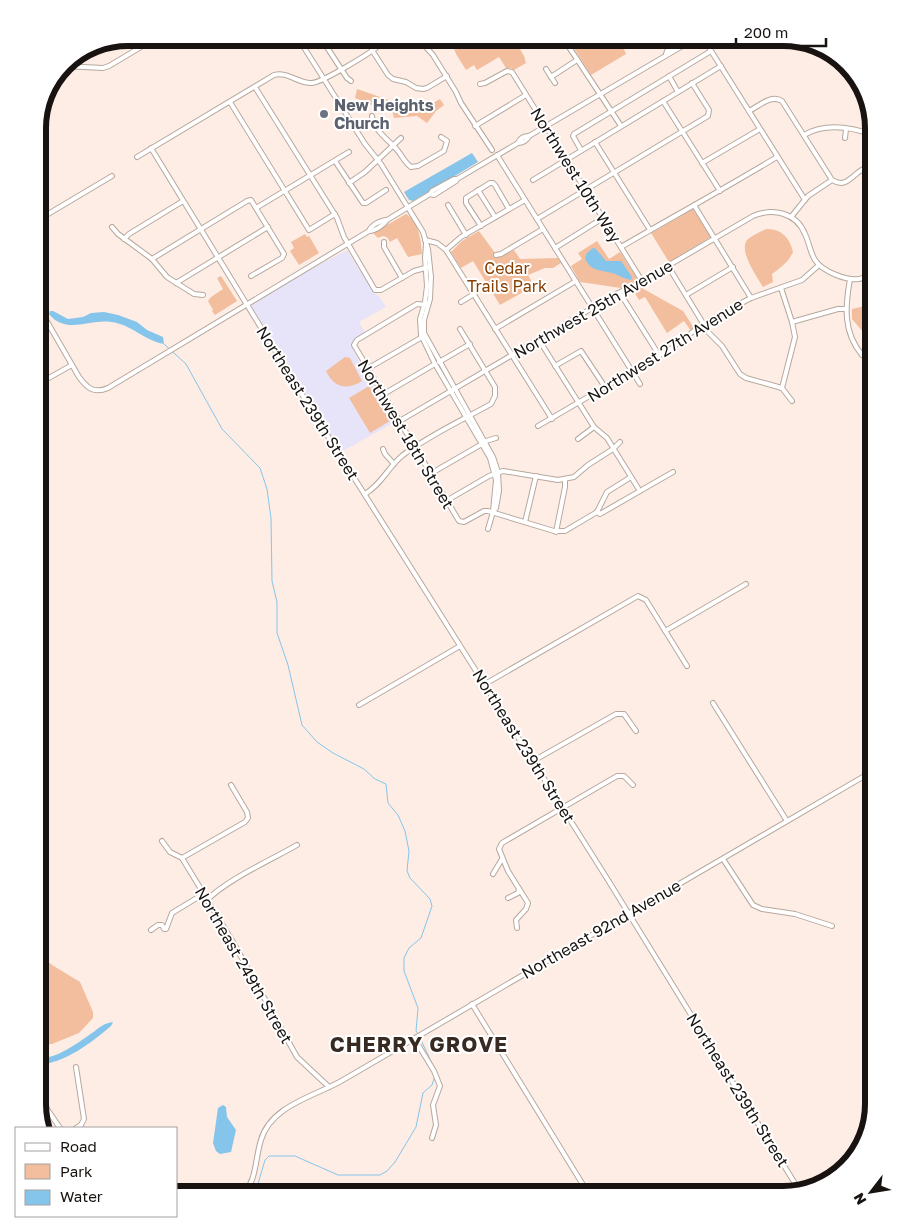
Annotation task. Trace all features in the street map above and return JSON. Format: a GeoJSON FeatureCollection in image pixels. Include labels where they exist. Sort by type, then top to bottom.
{"type":"FeatureCollection","features":[{"type":"Feature","properties":{"kind":"street"},"geometry":{"type":"LineString","coordinates":[[74,67],[103,68],[143,46]]}},
{"type":"Feature","properties":{"kind":"street"},"geometry":{"type":"LineString","coordinates":[[303,46],[365,144],[378,160],[420,225],[426,242],[431,294],[426,304],[423,336],[437,363],[494,457],[499,491],[496,508],[488,529]]}},
{"type":"Feature","properties":{"kind":"street"},"geometry":{"type":"LineString","coordinates":[[326,46],[351,81]]}},
{"type":"Feature","properties":{"kind":"street"},"geometry":{"type":"LineString","coordinates":[[137,156],[270,77],[281,74],[311,83],[324,79],[377,46]]}},
{"type":"Feature","properties":{"kind":"street"},"geometry":{"type":"LineString","coordinates":[[424,46],[430,50],[458,94],[461,103],[475,126],[492,150]]}},
{"type":"Feature","properties":{"kind":"street"},"geometry":{"type":"LineString","coordinates":[[568,46],[621,126]]}},
{"type":"Feature","properties":{"kind":"street"},"geometry":{"type":"LineString","coordinates":[[46,320],[86,387],[96,391],[108,388],[246,303],[369,231],[370,228],[430,194],[434,194],[456,182],[457,178],[676,46]]}},
{"type":"Feature","properties":{"kind":"street"},"geometry":{"type":"LineString","coordinates":[[666,54],[682,46]]}},
{"type":"Feature","properties":{"kind":"street"},"geometry":{"type":"LineString","coordinates":[[708,46],[805,200]]}},
{"type":"Feature","properties":{"kind":"street"},"geometry":{"type":"LineString","coordinates":[[372,50],[383,70],[390,77],[421,89],[430,87],[447,76]]}},
{"type":"Feature","properties":{"kind":"street"},"geometry":{"type":"LineString","coordinates":[[582,150],[573,136],[574,134],[711,51]]}},
{"type":"Feature","properties":{"kind":"street"},"geometry":{"type":"LineString","coordinates":[[550,77],[577,60]]}},
{"type":"Feature","properties":{"kind":"street"},"geometry":{"type":"LineString","coordinates":[[533,180],[721,66]]}},
{"type":"Feature","properties":{"kind":"street"},"geometry":{"type":"LineString","coordinates":[[546,69],[554,83]]}},
{"type":"Feature","properties":{"kind":"street","name":"Northwest 10th Way"},"geometry":{"type":"LineString","coordinates":[[480,84],[509,70],[512,72],[642,281]]}},
{"type":"Feature","properties":{"kind":"street"},"geometry":{"type":"LineString","coordinates":[[669,76],[678,92]]}},
{"type":"Feature","properties":{"kind":"street"},"geometry":{"type":"LineString","coordinates":[[537,219],[708,116],[709,113],[692,84]]}},
{"type":"Feature","properties":{"kind":"street"},"geometry":{"type":"LineString","coordinates":[[255,87],[335,214],[347,244],[376,291],[416,270],[428,268]]}},
{"type":"Feature","properties":{"kind":"street"},"geometry":{"type":"LineString","coordinates":[[475,126],[526,94]]}},
{"type":"Feature","properties":{"kind":"street"},"geometry":{"type":"LineString","coordinates":[[749,111],[770,98],[777,98],[784,103],[832,180],[838,183],[847,182],[855,174],[865,169]]}},
{"type":"Feature","properties":{"kind":"street"},"geometry":{"type":"LineString","coordinates":[[663,101],[720,192]]}},
{"type":"Feature","properties":{"kind":"street"},"geometry":{"type":"LineString","coordinates":[[230,102],[309,230],[335,214]]}},
{"type":"Feature","properties":{"kind":"street"},"geometry":{"type":"LineString","coordinates":[[372,116],[372,121],[382,135],[394,146],[408,165],[412,167],[418,166],[444,151],[447,141],[441,137]]}},
{"type":"Feature","properties":{"kind":"street"},"geometry":{"type":"LineString","coordinates":[[804,135],[822,127],[865,133]]}},
{"type":"Feature","properties":{"kind":"street"},"geometry":{"type":"LineString","coordinates":[[702,163],[760,129]]}},
{"type":"Feature","properties":{"kind":"street"},"geometry":{"type":"LineString","coordinates":[[845,138],[846,129]]}},
{"type":"Feature","properties":{"kind":"street"},"geometry":{"type":"LineString","coordinates":[[349,183],[366,172],[401,138]]}},
{"type":"Feature","properties":{"kind":"street"},"geometry":{"type":"LineString","coordinates":[[595,142],[650,230]]}},
{"type":"Feature","properties":{"kind":"street","name":"Northeast 239th Street"},"geometry":{"type":"LineString","coordinates":[[151,148],[200,230],[563,808],[796,1185]]}},
{"type":"Feature","properties":{"kind":"street"},"geometry":{"type":"LineString","coordinates":[[256,208],[349,152]]}},
{"type":"Feature","properties":{"kind":"street"},"geometry":{"type":"LineString","coordinates":[[497,155],[640,384]]}},
{"type":"Feature","properties":{"kind":"street"},"geometry":{"type":"LineString","coordinates":[[621,247],[720,192],[777,157]]}},
{"type":"Feature","properties":{"kind":"street"},"geometry":{"type":"LineString","coordinates":[[335,160],[363,204],[386,190]]}},
{"type":"Feature","properties":{"kind":"street"},"geometry":{"type":"LineString","coordinates":[[46,215],[112,176]]}},
{"type":"Feature","properties":{"kind":"street"},"geometry":{"type":"LineString","coordinates":[[832,180],[805,200],[791,217],[803,230],[814,258],[819,265],[850,279],[865,277]]}},
{"type":"Feature","properties":{"kind":"street"},"geometry":{"type":"LineString","coordinates":[[481,226],[465,200],[478,190],[492,183],[509,209]]}},
{"type":"Feature","properties":{"kind":"street"},"geometry":{"type":"LineString","coordinates":[[478,190],[495,217]]}},
{"type":"Feature","properties":{"kind":"street"},"geometry":{"type":"LineString","coordinates":[[152,259],[251,200],[284,252],[282,258],[251,276]]}},
{"type":"Feature","properties":{"kind":"street"},"geometry":{"type":"LineString","coordinates":[[446,250],[466,234],[525,200]]}},
{"type":"Feature","properties":{"kind":"street"},"geometry":{"type":"LineString","coordinates":[[124,239],[183,201]]}},
{"type":"Feature","properties":{"kind":"street"},"geometry":{"type":"LineString","coordinates":[[448,205],[466,234]]}},
{"type":"Feature","properties":{"kind":"street"},"geometry":{"type":"LineString","coordinates":[[694,205],[751,298]]}},
{"type":"Feature","properties":{"kind":"street","name":"Northwest 25th Avenue"},"geometry":{"type":"LineString","coordinates":[[398,422],[753,216],[762,212],[777,212],[791,217]]}},
{"type":"Feature","properties":{"kind":"street"},"geometry":{"type":"LineString","coordinates":[[555,248],[603,218]]}},
{"type":"Feature","properties":{"kind":"street"},"geometry":{"type":"LineString","coordinates":[[112,227],[124,239],[152,259],[165,275],[194,294],[203,295]]}},
{"type":"Feature","properties":{"kind":"street"},"geometry":{"type":"LineString","coordinates":[[176,283],[268,227]]}},
{"type":"Feature","properties":{"kind":"street"},"geometry":{"type":"LineString","coordinates":[[496,254],[501,254],[543,229]]}},
{"type":"Feature","properties":{"kind":"street"},"geometry":{"type":"LineString","coordinates":[[384,242],[384,247],[402,278]]}},
{"type":"Feature","properties":{"kind":"street"},"geometry":{"type":"LineString","coordinates":[[426,242],[436,243],[446,250],[552,419]]}},
{"type":"Feature","properties":{"kind":"street","name":"Northwest 27th Avenue"},"geometry":{"type":"LineString","coordinates":[[538,426],[632,372],[680,343],[704,325],[751,298],[802,280],[819,265]]}},
{"type":"Feature","properties":{"kind":"street"},"geometry":{"type":"LineString","coordinates":[[668,266],[709,333],[722,346],[742,376],[782,388],[792,401]]}},
{"type":"Feature","properties":{"kind":"street"},"geometry":{"type":"LineString","coordinates":[[686,295],[733,267]]}},
{"type":"Feature","properties":{"kind":"street"},"geometry":{"type":"LineString","coordinates":[[850,279],[846,309],[849,335],[861,355],[865,356]]}},
{"type":"Feature","properties":{"kind":"street"},"geometry":{"type":"LineString","coordinates":[[495,329],[576,281]]}},
{"type":"Feature","properties":{"kind":"street"},"geometry":{"type":"LineString","coordinates":[[781,288],[795,337],[782,388]]}},
{"type":"Feature","properties":{"kind":"street"},"geometry":{"type":"LineString","coordinates":[[620,293],[659,355]]}},
{"type":"Feature","properties":{"kind":"street"},"geometry":{"type":"LineString","coordinates":[[460,302],[474,294]]}},
{"type":"Feature","properties":{"kind":"street","name":"Northwest 18th Street"},"geometry":{"type":"LineString","coordinates":[[426,304],[417,304],[411,307],[357,340],[354,348],[446,500],[462,523],[484,511],[493,512]]}},
{"type":"Feature","properties":{"kind":"street"},"geometry":{"type":"LineString","coordinates":[[792,322],[838,309],[846,309]]}},
{"type":"Feature","properties":{"kind":"street"},"geometry":{"type":"LineString","coordinates":[[365,494],[379,484],[394,464],[414,448],[491,404],[496,396],[495,387],[460,329]]}},
{"type":"Feature","properties":{"kind":"street"},"geometry":{"type":"LineString","coordinates":[[367,369],[423,336]]}},
{"type":"Feature","properties":{"kind":"street"},"geometry":{"type":"LineString","coordinates":[[539,340],[594,427],[607,438],[638,488]]}},
{"type":"Feature","properties":{"kind":"street"},"geometry":{"type":"LineString","coordinates":[[382,395],[470,344]]}},
{"type":"Feature","properties":{"kind":"street"},"geometry":{"type":"LineString","coordinates":[[555,366],[579,351],[583,352],[605,387]]}},
{"type":"Feature","properties":{"kind":"street"},"geometry":{"type":"LineString","coordinates":[[46,380],[72,365]]}},
{"type":"Feature","properties":{"kind":"street"},"geometry":{"type":"LineString","coordinates":[[578,439],[594,427]]}},
{"type":"Feature","properties":{"kind":"street"},"geometry":{"type":"LineString","coordinates":[[430,474],[484,442],[496,438]]}},
{"type":"Feature","properties":{"kind":"street"},"geometry":{"type":"LineString","coordinates":[[446,500],[496,473],[511,471],[552,479],[565,479],[576,476],[620,442]]}},
{"type":"Feature","properties":{"kind":"street"},"geometry":{"type":"LineString","coordinates":[[383,449],[394,464]]}},
{"type":"Feature","properties":{"kind":"street"},"geometry":{"type":"LineString","coordinates":[[597,512],[600,514],[673,472]]}},
{"type":"Feature","properties":{"kind":"street"},"geometry":{"type":"LineString","coordinates":[[525,522],[536,476]]}},
{"type":"Feature","properties":{"kind":"street"},"geometry":{"type":"LineString","coordinates":[[493,512],[559,532],[597,512],[607,492],[631,477]]}},
{"type":"Feature","properties":{"kind":"street"},"geometry":{"type":"LineString","coordinates":[[559,532],[565,479]]}},
{"type":"Feature","properties":{"kind":"street"},"geometry":{"type":"LineString","coordinates":[[665,632],[746,584]]}},
{"type":"Feature","properties":{"kind":"street"},"geometry":{"type":"LineString","coordinates":[[485,684],[635,597],[641,596],[646,600],[687,666]]}},
{"type":"Feature","properties":{"kind":"street"},"geometry":{"type":"LineString","coordinates":[[359,705],[460,646]]}},
{"type":"Feature","properties":{"kind":"street"},"geometry":{"type":"LineString","coordinates":[[713,703],[787,821]]}},
{"type":"Feature","properties":{"kind":"street"},"geometry":{"type":"LineString","coordinates":[[533,760],[616,714],[624,714],[636,731]]}},
{"type":"Feature","properties":{"kind":"street"},"geometry":{"type":"LineString","coordinates":[[517,928],[516,920],[528,906],[527,900],[502,859],[499,849],[502,843],[618,776],[624,776],[633,785]]}},
{"type":"Feature","properties":{"kind":"street","name":"Northeast 92nd Avenue"},"geometry":{"type":"LineString","coordinates":[[249,1186],[254,1177],[260,1140],[266,1128],[289,1106],[329,1087],[865,776]]}},
{"type":"Feature","properties":{"kind":"street"},"geometry":{"type":"LineString","coordinates":[[182,858],[245,822],[248,818],[247,812],[231,785]]}},
{"type":"Feature","properties":{"kind":"street","name":"Northeast 249th Street"},"geometry":{"type":"LineString","coordinates":[[162,841],[173,854],[182,858],[297,1057],[329,1087]]}},
{"type":"Feature","properties":{"kind":"street"},"geometry":{"type":"LineString","coordinates":[[151,930],[162,925],[166,929],[172,913],[200,896],[207,900],[215,892],[233,881],[297,845]]}},
{"type":"Feature","properties":{"kind":"street"},"geometry":{"type":"LineString","coordinates":[[493,874],[502,859]]}},
{"type":"Feature","properties":{"kind":"street"},"geometry":{"type":"LineString","coordinates":[[723,859],[752,905],[762,909],[795,914],[832,926]]}},
{"type":"Feature","properties":{"kind":"street"},"geometry":{"type":"LineString","coordinates":[[508,898],[518,893],[519,889]]}},
{"type":"Feature","properties":{"kind":"street"},"geometry":{"type":"LineString","coordinates":[[472,1004],[584,1186]]}},
{"type":"Feature","properties":{"kind":"street"},"geometry":{"type":"LineString","coordinates":[[414,1038],[434,1071],[440,1086],[433,1105],[436,1125],[432,1138]]}},
{"type":"Feature","properties":{"kind":"street"},"geometry":{"type":"LineString","coordinates":[[76,1067],[84,1119],[82,1125],[78,1127]]}},
{"type":"Feature","properties":{"kind":"street"},"geometry":{"type":"LineString","coordinates":[[46,1108],[59,1127]]}},
{"type":"Feature","properties":{"kind":"shaded area"},"geometry":{"type":"Polygon","coordinates":[[[347,250],[374,293],[379,296],[386,307],[359,322],[366,334],[353,347],[354,352],[395,422],[341,452],[251,308],[252,302],[347,250]]]}},
{"type":"Feature","properties":{"kind":"green space"},"geometry":{"type":"Polygon","coordinates":[[[453,46],[518,46],[526,63],[514,70],[506,68],[499,57],[477,70],[474,65],[466,70],[453,46]]]}},
{"type":"Feature","properties":{"kind":"green space"},"geometry":{"type":"Polygon","coordinates":[[[573,46],[625,46],[623,47],[626,54],[591,75],[573,46]]]}},
{"type":"Feature","properties":{"kind":"green space"},"geometry":{"type":"Polygon","coordinates":[[[357,89],[415,109],[423,109],[440,99],[444,105],[436,111],[427,123],[417,116],[394,118],[392,110],[355,98],[357,89]]]}},
{"type":"Feature","properties":{"kind":"green space"},"geometry":{"type":"Polygon","coordinates":[[[693,209],[711,237],[669,262],[651,233],[693,209]]]}},
{"type":"Feature","properties":{"kind":"green space"},"geometry":{"type":"Polygon","coordinates":[[[406,214],[417,226],[422,254],[408,257],[397,238],[390,242],[387,237],[378,238],[373,233],[406,214]]]}},
{"type":"Feature","properties":{"kind":"green space"},"geometry":{"type":"Polygon","coordinates":[[[766,229],[776,230],[784,235],[790,242],[793,252],[787,262],[772,274],[773,282],[763,287],[746,256],[745,244],[748,239],[766,229]]]}},
{"type":"Feature","properties":{"kind":"green space","name":"Cedar Trails Park"},"geometry":{"type":"Polygon","coordinates":[[[479,231],[498,257],[514,250],[520,259],[558,258],[561,263],[553,268],[545,268],[528,275],[534,286],[500,305],[473,261],[461,268],[451,252],[462,241],[479,231]]]}},
{"type":"Feature","properties":{"kind":"green space"},"geometry":{"type":"Polygon","coordinates":[[[305,234],[307,237],[309,236],[319,253],[299,265],[290,251],[294,248],[291,242],[305,234]]]}},
{"type":"Feature","properties":{"kind":"green space"},"geometry":{"type":"Polygon","coordinates":[[[597,241],[609,259],[620,252],[638,280],[621,288],[580,282],[571,266],[582,259],[578,253],[597,241]]]}},
{"type":"Feature","properties":{"kind":"green space"},"geometry":{"type":"Polygon","coordinates":[[[221,276],[237,301],[215,315],[208,301],[223,289],[217,278],[221,276]]]}},
{"type":"Feature","properties":{"kind":"green space"},"geometry":{"type":"Polygon","coordinates":[[[640,287],[683,311],[694,328],[691,331],[684,321],[667,333],[645,297],[639,300],[633,290],[640,287]]]}},
{"type":"Feature","properties":{"kind":"green space"},"geometry":{"type":"Polygon","coordinates":[[[865,306],[865,331],[863,332],[852,319],[852,309],[865,306]]]}},
{"type":"Feature","properties":{"kind":"green space"},"geometry":{"type":"Polygon","coordinates":[[[345,357],[350,358],[362,381],[351,386],[341,386],[332,381],[326,371],[345,357]]]}},
{"type":"Feature","properties":{"kind":"green space"},"geometry":{"type":"Polygon","coordinates":[[[369,386],[390,421],[370,433],[349,398],[369,386]]]}},
{"type":"Feature","properties":{"kind":"green space"},"geometry":{"type":"Polygon","coordinates":[[[46,960],[80,982],[93,1012],[93,1018],[79,1033],[46,1045],[46,960]]]}},
{"type":"Feature","properties":{"kind":"water"},"geometry":{"type":"Polygon","coordinates":[[[472,153],[478,162],[413,201],[409,200],[404,192],[472,153]]]}},
{"type":"Feature","properties":{"kind":"water"},"geometry":{"type":"Polygon","coordinates":[[[593,248],[606,261],[621,261],[632,277],[631,280],[593,268],[585,258],[587,253],[593,248]]]}},
{"type":"Feature","properties":{"kind":"water"},"geometry":{"type":"Polygon","coordinates":[[[50,311],[68,319],[83,317],[91,313],[104,312],[118,315],[137,322],[147,330],[163,337],[164,344],[151,340],[118,323],[63,324],[49,314],[50,311]]]}},
{"type":"Feature","properties":{"kind":"water"},"geometry":{"type":"Polygon","coordinates":[[[113,1022],[111,1026],[77,1051],[46,1063],[46,1058],[73,1046],[107,1023],[113,1022]]]}},
{"type":"Feature","properties":{"kind":"water"},"geometry":{"type":"Polygon","coordinates":[[[223,1105],[226,1107],[227,1117],[236,1130],[231,1152],[220,1154],[216,1151],[213,1143],[218,1108],[223,1105]]]}},
{"type":"Feature","properties":{"kind":"waterway"},"geometry":{"type":"LineString","coordinates":[[164,344],[186,364],[222,429],[260,468],[267,489],[271,518],[272,581],[277,602],[277,633],[288,665],[302,725],[317,742],[386,784],[388,803],[398,815],[405,831],[409,851],[407,871],[410,878],[430,899],[432,906],[421,938],[409,948],[404,958],[404,971],[418,1008],[416,1031],[418,1034]]}},
{"type":"Feature","properties":{"kind":"waterway"},"geometry":{"type":"LineString","coordinates":[[420,1038],[436,1072]]}},
{"type":"Feature","properties":{"kind":"waterway"},"geometry":{"type":"LineString","coordinates":[[257,1186],[265,1160],[269,1156],[295,1156],[338,1175],[380,1175],[387,1171],[395,1162],[416,1127],[423,1093],[432,1085],[435,1076]]}},
{"type":"Feature","properties":{"kind":"place","name":"New Heights Church"},"geometry":{"type":"Point","coordinates":[324,114]}},
{"type":"Feature","properties":{"kind":"district","name":"CHERRY GROVE"},"geometry":{"type":"Point","coordinates":[419,1045]}}]}
